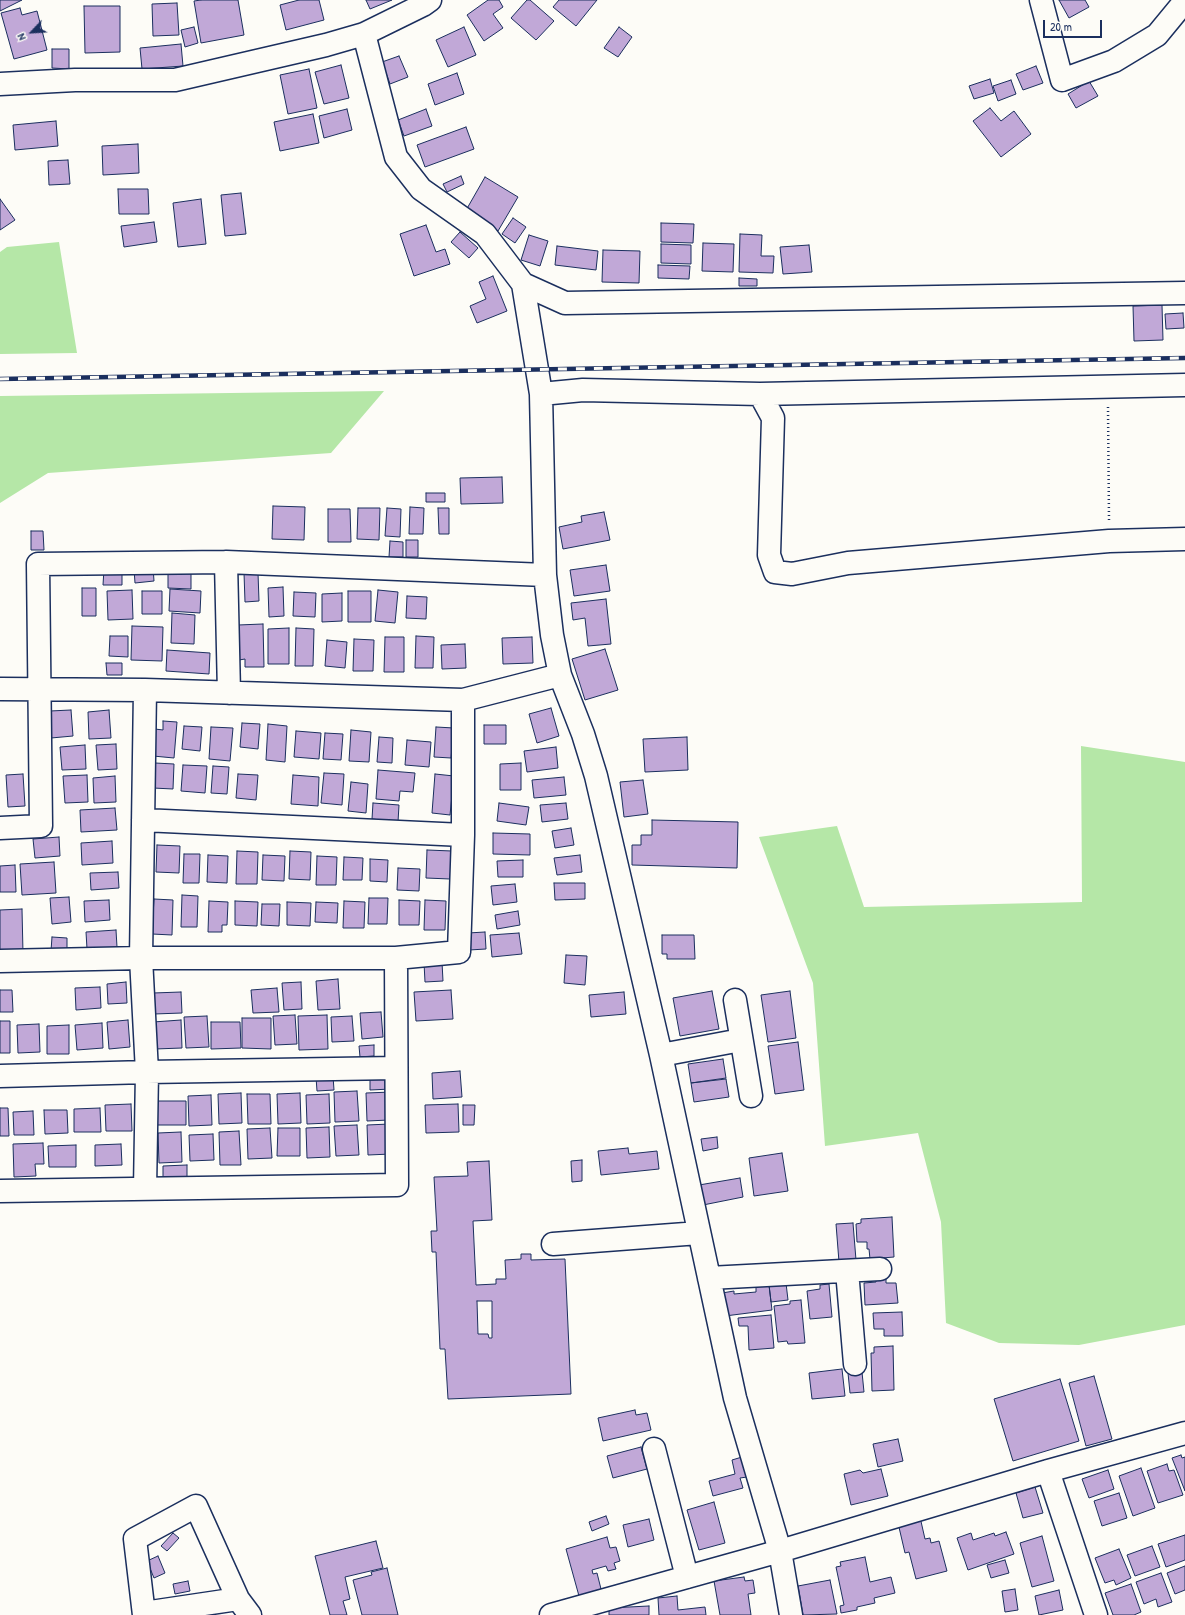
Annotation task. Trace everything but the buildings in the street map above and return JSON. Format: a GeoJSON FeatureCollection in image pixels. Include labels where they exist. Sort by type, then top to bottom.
{"type":"FeatureCollection","features":[{"type":"Feature","properties":{"kind":"street"},"geometry":{"type":"LineString","coordinates":[[0,84],[75,80],[175,80],[326,45],[364,34],[423,5],[430,0]]}},
{"type":"Feature","properties":{"kind":"street"},"geometry":{"type":"LineString","coordinates":[[1041,0],[1062,80],[1114,61],[1158,35],[1185,1]]}},
{"type":"Feature","properties":{"kind":"street"},"geometry":{"type":"LineString","coordinates":[[364,34],[396,157],[421,189],[485,234],[524,284],[565,303],[1185,293]]}},
{"type":"Feature","properties":{"kind":"street"},"geometry":{"type":"LineString","coordinates":[[524,284],[541,394],[545,575],[552,635],[560,675],[584,734],[596,776],[661,1055],[735,1398],[780,1551],[791,1615]]}},
{"type":"Feature","properties":{"kind":"street"},"geometry":{"type":"LineString","coordinates":[[541,394],[583,390],[760,394],[1185,385]]}},
{"type":"Feature","properties":{"kind":"street"},"geometry":{"type":"LineString","coordinates":[[760,394],[773,418],[769,555],[775,572],[792,574],[848,563],[1109,541],[1185,539]]}},
{"type":"Feature","properties":{"kind":"street"},"geometry":{"type":"LineString","coordinates":[[0,828],[42,826],[38,564],[226,562],[545,575]]}},
{"type":"Feature","properties":{"kind":"street"},"geometry":{"type":"LineString","coordinates":[[226,562],[229,693]]}},
{"type":"Feature","properties":{"kind":"street"},"geometry":{"type":"LineString","coordinates":[[0,689],[40,688],[144,690],[463,700],[560,675]]}},
{"type":"Feature","properties":{"kind":"street"},"geometry":{"type":"LineString","coordinates":[[144,690],[141,958],[146,1072],[145,1189]]}},
{"type":"Feature","properties":{"kind":"street"},"geometry":{"type":"LineString","coordinates":[[0,962],[141,958],[396,958],[459,952],[463,834],[463,700]]}},
{"type":"Feature","properties":{"kind":"street"},"geometry":{"type":"LineString","coordinates":[[143,820],[463,834]]}},
{"type":"Feature","properties":{"kind":"street"},"geometry":{"type":"LineString","coordinates":[[0,1191],[396,1185],[396,958]]}},
{"type":"Feature","properties":{"kind":"street"},"geometry":{"type":"LineString","coordinates":[[734,1000],[751,1096]]}},
{"type":"Feature","properties":{"kind":"street"},"geometry":{"type":"LineString","coordinates":[[661,1055],[741,1040]]}},
{"type":"Feature","properties":{"kind":"street"},"geometry":{"type":"LineString","coordinates":[[0,1076],[396,1068]]}},
{"type":"Feature","properties":{"kind":"street"},"geometry":{"type":"LineString","coordinates":[[553,1244],[699,1233]]}},
{"type":"Feature","properties":{"kind":"street"},"geometry":{"type":"LineString","coordinates":[[709,1278],[880,1269]]}},
{"type":"Feature","properties":{"kind":"street"},"geometry":{"type":"LineString","coordinates":[[847,1271],[855,1364]]}},
{"type":"Feature","properties":{"kind":"street"},"geometry":{"type":"LineString","coordinates":[[552,1615],[780,1551],[1048,1471],[1185,1433]]}},
{"type":"Feature","properties":{"kind":"street"},"geometry":{"type":"LineString","coordinates":[[654,1449],[687,1577]]}},
{"type":"Feature","properties":{"kind":"street"},"geometry":{"type":"LineString","coordinates":[[1048,1471],[1096,1615]]}},
{"type":"Feature","properties":{"kind":"street"},"geometry":{"type":"LineString","coordinates":[[196,1506],[244,1607],[144,1614],[136,1539],[196,1506]]}},
{"type":"Feature","properties":{"kind":"path"},"geometry":{"type":"LineString","coordinates":[[1108,387],[1109,541]]}},
{"type":"Feature","properties":{"kind":"green space"},"geometry":{"type":"Polygon","coordinates":[[[59,242],[77,353],[0,354],[0,252],[7,247],[59,242]]]}},
{"type":"Feature","properties":{"kind":"green space"},"geometry":{"type":"Polygon","coordinates":[[[384,391],[331,453],[48,473],[0,503],[0,396],[384,391]]]}},
{"type":"Feature","properties":{"kind":"green space"},"geometry":{"type":"Polygon","coordinates":[[[1081,746],[1185,762],[1185,1325],[1079,1345],[999,1343],[946,1323],[941,1222],[918,1133],[825,1146],[813,983],[759,837],[837,826],[864,907],[1082,902],[1081,746]]]}},
{"type":"Feature","properties":{"kind":"railway"},"geometry":{"type":"LineString","coordinates":[[0,379],[1185,358]]}}]}
